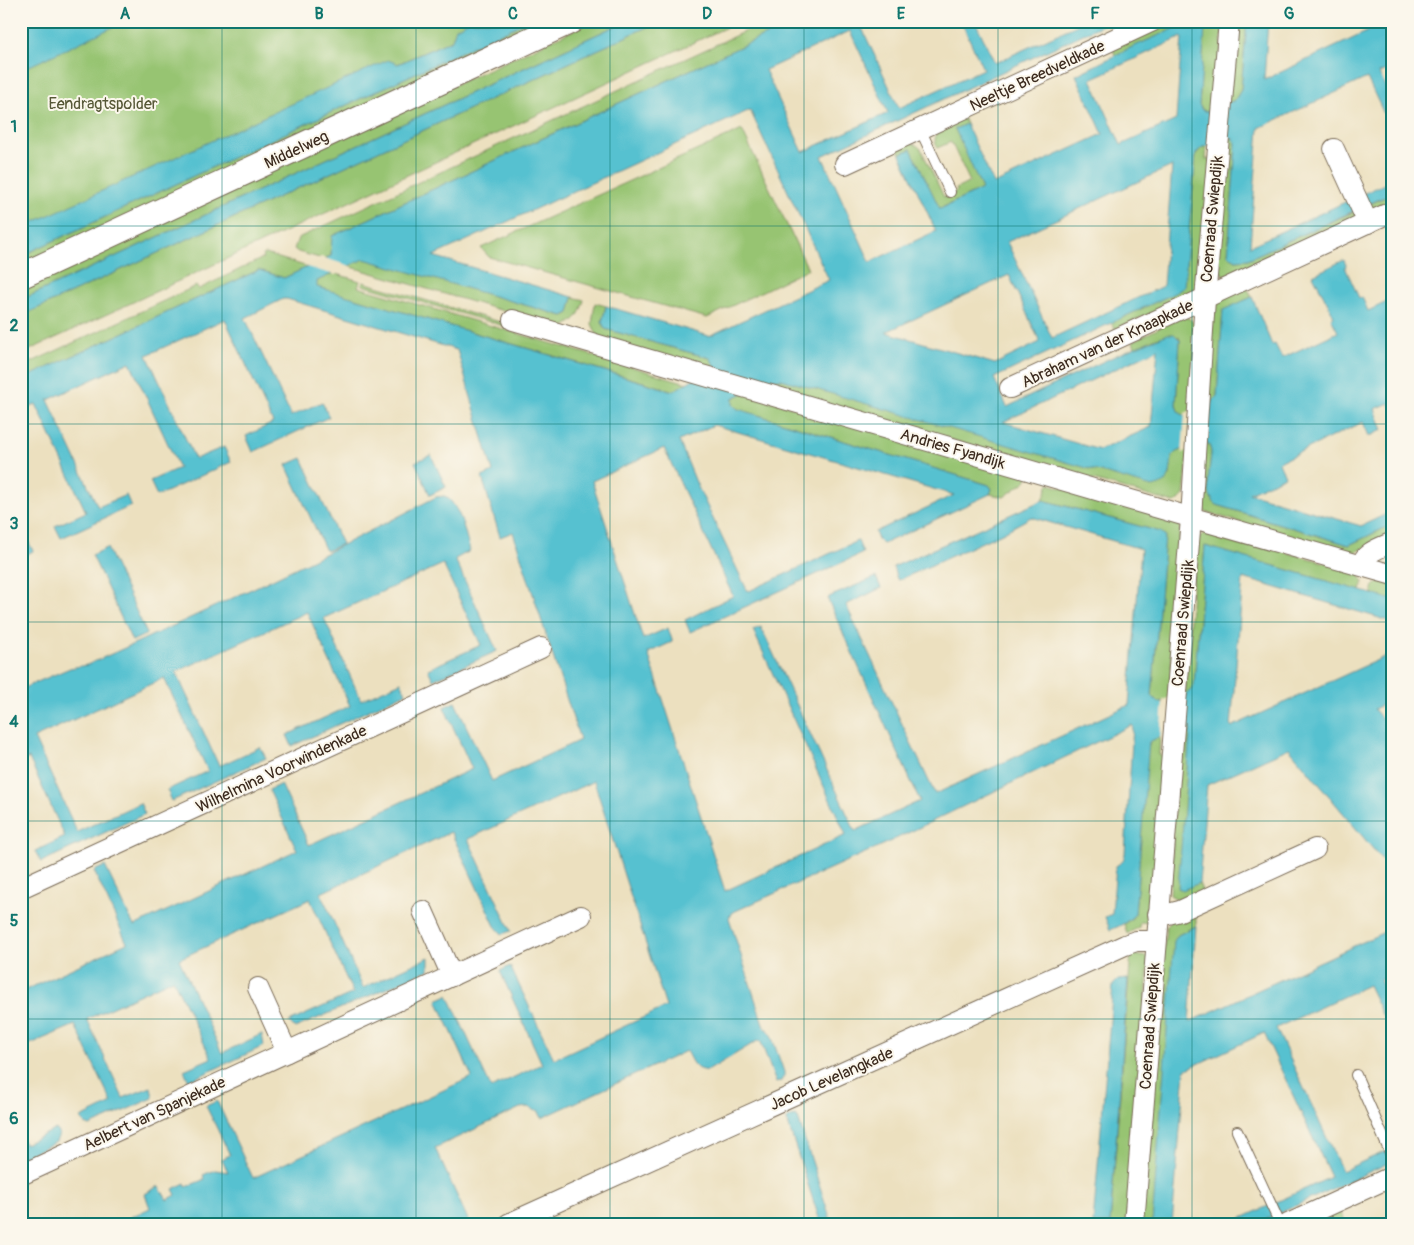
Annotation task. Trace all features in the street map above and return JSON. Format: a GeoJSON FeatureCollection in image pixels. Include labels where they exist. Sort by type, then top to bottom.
{"type":"FeatureCollection","features":[{"type":"Feature","properties":{"kind":"street","name":"Middelweg"},"geometry":{"type":"LineString","coordinates":[[21,276],[571,21]]}},
{"type":"Feature","properties":{"kind":"street","name":"Neeltje Breedveldkade"},"geometry":{"type":"LineString","coordinates":[[845,164],[1153,21]]}},
{"type":"Feature","properties":{"kind":"street","name":"Coenraad Swiepdijk"},"geometry":{"type":"LineString","coordinates":[[1134,1224],[1191,518],[1217,147],[1229,21]]}},
{"type":"Feature","properties":{"kind":"street"},"geometry":{"type":"LineString","coordinates":[[1334,149],[1366,218]]}},
{"type":"Feature","properties":{"kind":"street","name":"Abraham van der Knaapkade"},"geometry":{"type":"LineString","coordinates":[[1010,388],[1205,299],[1366,218],[1393,211]]}},
{"type":"Feature","properties":{"kind":"street","name":"Andries Fyandijk"},"geometry":{"type":"LineString","coordinates":[[513,320],[1393,575]]}},
{"type":"Feature","properties":{"kind":"street"},"geometry":{"type":"LineString","coordinates":[[1361,565],[1368,553],[1393,542]]}},
{"type":"Feature","properties":{"kind":"street","name":"Wilhelmina Voorwindenkade"},"geometry":{"type":"LineString","coordinates":[[21,888],[541,648]]}},
{"type":"Feature","properties":{"kind":"street"},"geometry":{"type":"LineString","coordinates":[[1158,914],[1180,911],[1315,849]]}},
{"type":"Feature","properties":{"kind":"street"},"geometry":{"type":"LineString","coordinates":[[423,911],[452,976]]}},
{"type":"Feature","properties":{"kind":"street","name":"Aelbert van Spanjekade"},"geometry":{"type":"LineString","coordinates":[[21,1175],[581,916]]}},
{"type":"Feature","properties":{"kind":"street","name":"Jacob Levelangkade"},"geometry":{"type":"LineString","coordinates":[[508,1224],[1125,945],[1136,941],[1156,941]]}},
{"type":"Feature","properties":{"kind":"street"},"geometry":{"type":"LineString","coordinates":[[258,988],[287,1052]]}},
{"type":"Feature","properties":{"kind":"street"},"geometry":{"type":"LineString","coordinates":[[1282,1223],[1310,1219],[1393,1176]]}},
{"type":"Feature","properties":{"kind":"lane"},"geometry":{"type":"LineString","coordinates":[[920,129],[950,192]]}},
{"type":"Feature","properties":{"kind":"lane"},"geometry":{"type":"LineString","coordinates":[[1356,1075],[1393,1159]]}},
{"type":"Feature","properties":{"kind":"lane"},"geometry":{"type":"LineString","coordinates":[[1237,1131],[1269,1200],[1282,1223]]}},
{"type":"Feature","properties":{"kind":"green space","name":"Eendragtspolder"},"geometry":{"type":"Polygon","coordinates":[[[21,21],[479,21],[455,32],[452,40],[21,229],[21,21]]]}},
{"type":"Feature","properties":{"kind":"green space"},"geometry":{"type":"Polygon","coordinates":[[[528,21],[556,21],[21,269],[21,256],[528,21]]]}},
{"type":"Feature","properties":{"kind":"green space"},"geometry":{"type":"Polygon","coordinates":[[[593,21],[626,21],[21,300],[21,285],[593,21]]]}},
{"type":"Feature","properties":{"kind":"green space"},"geometry":{"type":"Polygon","coordinates":[[[660,21],[740,21],[21,354],[21,316],[660,21]]]}},
{"type":"Feature","properties":{"kind":"green space"},"geometry":{"type":"Polygon","coordinates":[[[767,21],[796,21],[332,236],[331,256],[323,259],[298,252],[294,249],[298,238],[767,21]]]}},
{"type":"Feature","properties":{"kind":"green space"},"geometry":{"type":"Polygon","coordinates":[[[1164,21],[1223,21],[1216,108],[1206,112],[1199,105],[1205,27],[1192,22],[1187,23],[1115,55],[1113,50],[1115,44],[1164,21]]]}},
{"type":"Feature","properties":{"kind":"green space"},"geometry":{"type":"Polygon","coordinates":[[[1234,21],[1247,21],[1241,90],[1235,100],[1227,103],[1234,21]]]}},
{"type":"Feature","properties":{"kind":"green space"},"geometry":{"type":"Polygon","coordinates":[[[962,115],[966,124],[955,129],[983,189],[939,209],[911,149],[900,154],[896,145],[913,144],[921,149],[944,197],[970,182],[951,142],[937,148],[935,141],[936,132],[962,115]]]}},
{"type":"Feature","properties":{"kind":"green space"},"geometry":{"type":"Polygon","coordinates":[[[742,130],[808,269],[707,318],[489,257],[481,248],[742,130]]]}},
{"type":"Feature","properties":{"kind":"green space"},"geometry":{"type":"Polygon","coordinates":[[[1227,137],[1232,138],[1236,143],[1228,255],[1236,260],[1248,259],[1356,211],[1357,217],[1232,277],[1223,274],[1217,267],[1227,137]]]}},
{"type":"Feature","properties":{"kind":"green space"},"geometry":{"type":"Polygon","coordinates":[[[1207,146],[1206,159],[1212,159],[1199,292],[1115,329],[1111,323],[1184,287],[1196,154],[1201,148],[1207,146]]]}},
{"type":"Feature","properties":{"kind":"green space"},"geometry":{"type":"Polygon","coordinates":[[[1393,193],[1393,204],[1369,210],[1366,206],[1393,193]]]}},
{"type":"Feature","properties":{"kind":"green space"},"geometry":{"type":"Polygon","coordinates":[[[266,254],[308,267],[284,278],[259,270],[21,380],[21,367],[196,286],[199,289],[263,258],[262,255],[266,254]]]}},
{"type":"Feature","properties":{"kind":"green space"},"geometry":{"type":"Polygon","coordinates":[[[364,258],[563,316],[569,313],[573,297],[584,300],[577,317],[562,328],[348,266],[364,258]]]}},
{"type":"Feature","properties":{"kind":"green space"},"geometry":{"type":"Polygon","coordinates":[[[333,273],[360,281],[358,287],[687,383],[674,391],[316,287],[317,281],[333,273]]]}},
{"type":"Feature","properties":{"kind":"green space"},"geometry":{"type":"Polygon","coordinates":[[[363,282],[675,373],[674,375],[362,285],[363,282]]]}},
{"type":"Feature","properties":{"kind":"green space"},"geometry":{"type":"Polygon","coordinates":[[[1246,285],[1252,297],[1223,311],[1217,396],[1209,405],[1204,407],[1215,303],[1246,285]]]}},
{"type":"Feature","properties":{"kind":"green space"},"geometry":{"type":"Polygon","coordinates":[[[595,303],[606,306],[602,322],[605,329],[710,358],[715,366],[709,370],[599,339],[592,324],[595,303]]]}},
{"type":"Feature","properties":{"kind":"green space"},"geometry":{"type":"Polygon","coordinates":[[[1183,316],[1190,319],[1196,325],[1192,413],[1184,416],[1178,411],[1176,405],[1179,337],[1156,338],[1135,348],[1133,341],[1183,316]]]}},
{"type":"Feature","properties":{"kind":"green space"},"geometry":{"type":"Polygon","coordinates":[[[771,379],[781,379],[1170,476],[1171,456],[1189,447],[1184,495],[1174,503],[758,385],[771,379]]]}},
{"type":"Feature","properties":{"kind":"green space"},"geometry":{"type":"Polygon","coordinates":[[[743,393],[1029,475],[1026,481],[1004,497],[990,494],[992,489],[989,485],[738,409],[732,400],[743,393]]]}},
{"type":"Feature","properties":{"kind":"green space"},"geometry":{"type":"Polygon","coordinates":[[[1203,441],[1209,445],[1211,451],[1208,480],[1212,500],[1217,505],[1349,545],[1393,524],[1393,534],[1348,556],[1200,510],[1203,441]]]}},
{"type":"Feature","properties":{"kind":"green space"},"geometry":{"type":"Polygon","coordinates":[[[1049,484],[1177,521],[1180,525],[1169,700],[1158,702],[1152,696],[1165,536],[1161,532],[1043,500],[1049,484]]]}},
{"type":"Feature","properties":{"kind":"green space"},"geometry":{"type":"Polygon","coordinates":[[[1207,532],[1358,571],[1363,582],[1361,591],[1205,546],[1194,685],[1190,692],[1185,695],[1195,543],[1207,532]]]}},
{"type":"Feature","properties":{"kind":"green space"},"geometry":{"type":"Polygon","coordinates":[[[1387,580],[1393,582],[1393,600],[1372,595],[1374,585],[1387,580]]]}},
{"type":"Feature","properties":{"kind":"green space"},"geometry":{"type":"Polygon","coordinates":[[[1185,724],[1188,725],[1190,730],[1183,890],[1199,883],[1204,895],[1182,902],[1170,895],[1179,727],[1185,724]]]}},
{"type":"Feature","properties":{"kind":"green space"},"geometry":{"type":"Polygon","coordinates":[[[1160,736],[1159,755],[1165,756],[1152,923],[1140,922],[1139,927],[1127,934],[1124,924],[1135,914],[1148,746],[1152,740],[1160,736]]]}},
{"type":"Feature","properties":{"kind":"green space"},"geometry":{"type":"Polygon","coordinates":[[[1194,910],[1196,926],[1178,935],[1152,1224],[1139,1224],[1166,926],[1171,921],[1194,910]]]}},
{"type":"Feature","properties":{"kind":"green space"},"geometry":{"type":"Polygon","coordinates":[[[1131,952],[1139,956],[1149,957],[1129,1224],[1110,1224],[1131,952]]]}},
{"type":"Feature","properties":{"kind":"green space"},"geometry":{"type":"Polygon","coordinates":[[[1330,1211],[1340,1211],[1346,1224],[1323,1224],[1330,1211]]]}},
{"type":"Feature","properties":{"kind":"water"},"geometry":{"type":"Polygon","coordinates":[[[21,21],[126,21],[21,70],[21,21]]]}},
{"type":"Feature","properties":{"kind":"water"},"geometry":{"type":"Polygon","coordinates":[[[469,21],[528,21],[21,256],[21,228],[388,60],[398,64],[452,40],[456,28],[469,21]]]}},
{"type":"Feature","properties":{"kind":"water"},"geometry":{"type":"Polygon","coordinates":[[[626,21],[660,21],[21,316],[21,300],[626,21]]]}},
{"type":"Feature","properties":{"kind":"water"},"geometry":{"type":"Polygon","coordinates":[[[796,21],[871,21],[861,26],[899,108],[983,69],[961,21],[975,21],[995,63],[1079,24],[1077,21],[1111,21],[822,156],[870,262],[936,231],[900,154],[911,149],[940,209],[982,189],[955,129],[966,124],[994,184],[1103,134],[1076,75],[1187,23],[1198,22],[1203,24],[1205,29],[1199,105],[1202,110],[1207,112],[1235,100],[1241,90],[1247,21],[1268,21],[1264,80],[1373,29],[1370,21],[1393,21],[1393,67],[1379,73],[1393,103],[1393,133],[1367,78],[1259,128],[1250,246],[1393,180],[1393,193],[1248,259],[1236,260],[1228,255],[1236,143],[1232,138],[1227,137],[1201,148],[1196,154],[1184,287],[994,378],[1007,407],[1119,354],[1168,334],[1174,334],[1180,340],[1176,405],[1178,411],[1184,416],[1209,405],[1217,396],[1223,310],[1252,297],[1272,345],[1275,344],[1282,358],[1338,332],[1331,318],[1334,316],[1313,275],[1344,260],[1345,267],[1359,298],[1362,297],[1368,311],[1393,299],[1393,409],[1389,403],[1375,409],[1383,430],[1369,436],[1363,422],[1279,462],[1285,476],[1249,493],[1361,526],[1393,511],[1393,524],[1349,545],[1217,505],[1212,500],[1208,480],[1211,451],[1209,445],[1203,441],[1176,452],[1172,456],[1170,473],[1167,480],[1152,487],[781,379],[768,380],[733,398],[733,405],[738,409],[989,485],[992,489],[990,494],[883,544],[878,540],[875,532],[954,495],[714,425],[679,441],[698,487],[747,590],[749,591],[857,541],[863,553],[690,632],[685,620],[733,596],[664,448],[592,481],[643,639],[668,628],[672,640],[672,642],[648,653],[725,891],[846,835],[753,630],[761,627],[855,831],[920,801],[828,600],[829,597],[876,577],[881,588],[846,605],[935,794],[1129,705],[1141,549],[1031,517],[1002,533],[899,580],[897,579],[893,567],[1043,500],[1161,532],[1165,536],[1152,696],[1158,702],[1162,703],[1180,697],[1192,689],[1194,685],[1205,546],[1393,600],[1393,622],[1243,578],[1231,727],[1393,653],[1393,700],[1374,709],[1393,732],[1393,873],[1289,748],[1207,785],[1199,883],[1183,890],[1178,888],[1190,731],[1188,725],[1185,724],[1149,742],[1135,914],[1124,924],[1110,930],[1105,917],[1112,914],[1116,866],[1123,861],[1125,854],[1132,725],[885,844],[731,913],[729,918],[764,1027],[770,1032],[784,1072],[781,1081],[776,1083],[761,1042],[757,1041],[709,1070],[697,1068],[686,1051],[542,1118],[538,1110],[536,1111],[528,1107],[520,1108],[435,1148],[470,1224],[116,1224],[150,1208],[145,1194],[159,1186],[167,1200],[176,1195],[173,1189],[185,1183],[186,1187],[205,1179],[203,1175],[215,1170],[228,1172],[222,1159],[230,1155],[206,1106],[217,1101],[253,1178],[472,1077],[437,1000],[448,995],[491,1088],[542,1064],[500,971],[510,966],[554,1059],[666,1007],[594,781],[468,839],[511,931],[502,934],[495,926],[451,832],[321,893],[363,988],[429,957],[429,970],[295,1028],[289,1022],[353,993],[310,899],[179,959],[222,1053],[262,1034],[264,1046],[189,1081],[184,1070],[211,1058],[173,979],[87,1019],[123,1098],[151,1087],[153,1098],[90,1126],[85,1124],[81,1118],[112,1103],[75,1025],[21,1048],[21,992],[127,943],[94,871],[105,866],[134,926],[297,850],[269,790],[281,784],[309,845],[472,769],[444,707],[455,702],[492,781],[580,740],[513,532],[500,537],[482,477],[493,472],[457,350],[287,299],[283,299],[245,318],[291,416],[322,402],[329,417],[253,452],[246,436],[273,423],[225,319],[147,355],[195,459],[224,447],[231,462],[157,496],[150,481],[179,468],[130,362],[48,400],[98,507],[126,495],[131,506],[61,538],[55,526],[86,512],[36,404],[21,410],[21,380],[259,270],[284,278],[331,256],[332,236],[796,21]],[[850,31],[765,70],[803,152],[888,113],[850,31]],[[1182,37],[1091,79],[1121,145],[1176,120],[1182,37]],[[750,110],[433,256],[573,297],[569,313],[563,316],[364,259],[317,281],[317,287],[673,391],[715,366],[710,358],[605,329],[602,322],[606,306],[709,336],[829,280],[750,110]],[[1172,166],[1007,242],[1052,338],[1163,286],[1172,166]],[[1009,275],[886,332],[995,364],[1040,342],[1009,275]],[[1158,349],[1003,422],[1100,450],[1151,427],[1158,349]]]}},
{"type":"Feature","properties":{"kind":"water"},"geometry":{"type":"Polygon","coordinates":[[[431,455],[446,487],[430,495],[415,462],[431,455]]]}},
{"type":"Feature","properties":{"kind":"water"},"geometry":{"type":"Polygon","coordinates":[[[302,458],[342,544],[326,551],[286,465],[302,458]]]}},
{"type":"Feature","properties":{"kind":"water"},"geometry":{"type":"Polygon","coordinates":[[[445,496],[459,513],[470,551],[455,559],[497,651],[433,680],[428,669],[481,645],[443,564],[324,618],[361,700],[401,682],[406,693],[292,746],[287,735],[350,706],[307,612],[176,672],[219,766],[260,747],[266,758],[172,801],[167,790],[208,771],[164,678],[34,738],[77,832],[140,803],[145,814],[41,862],[35,851],[65,837],[29,758],[21,762],[21,689],[70,668],[87,665],[131,645],[307,563],[436,497],[445,496]]]}},
{"type":"Feature","properties":{"kind":"water"},"geometry":{"type":"Polygon","coordinates":[[[28,541],[33,551],[21,557],[21,544],[28,541]]]}},
{"type":"Feature","properties":{"kind":"water"},"geometry":{"type":"Polygon","coordinates":[[[107,548],[147,634],[132,641],[92,555],[107,548]]]}},
{"type":"Feature","properties":{"kind":"water"},"geometry":{"type":"Polygon","coordinates":[[[1196,926],[1189,1022],[1393,928],[1393,974],[1380,980],[1393,1008],[1393,1037],[1368,985],[1276,1028],[1342,1171],[1393,1148],[1393,1161],[1256,1224],[1229,1224],[1331,1177],[1264,1033],[1185,1070],[1172,1224],[1152,1224],[1174,941],[1178,935],[1196,926]]]}},
{"type":"Feature","properties":{"kind":"water"},"geometry":{"type":"Polygon","coordinates":[[[1128,979],[1110,1224],[1093,1224],[1113,985],[1118,980],[1128,979]]]}},
{"type":"Feature","properties":{"kind":"water"},"geometry":{"type":"Polygon","coordinates":[[[795,1116],[798,1118],[832,1224],[821,1224],[787,1121],[788,1118],[795,1116]]]}},
{"type":"Feature","properties":{"kind":"water"},"geometry":{"type":"Polygon","coordinates":[[[56,1129],[59,1134],[56,1142],[21,1158],[21,1137],[25,1144],[56,1129]]]}},
{"type":"Feature","properties":{"kind":"pier"},"geometry":{"type":"Polygon","coordinates":[[[321,257],[353,267],[335,275],[303,266],[321,257]]]}},
{"type":"Feature","properties":{"kind":"pier"},"geometry":{"type":"Polygon","coordinates":[[[1205,404],[1201,444],[1182,453],[1185,413],[1205,404]]]}},
{"type":"Feature","properties":{"kind":"pier"},"geometry":{"type":"Polygon","coordinates":[[[1183,693],[1180,729],[1160,739],[1163,700],[1183,693]]]}}]}
